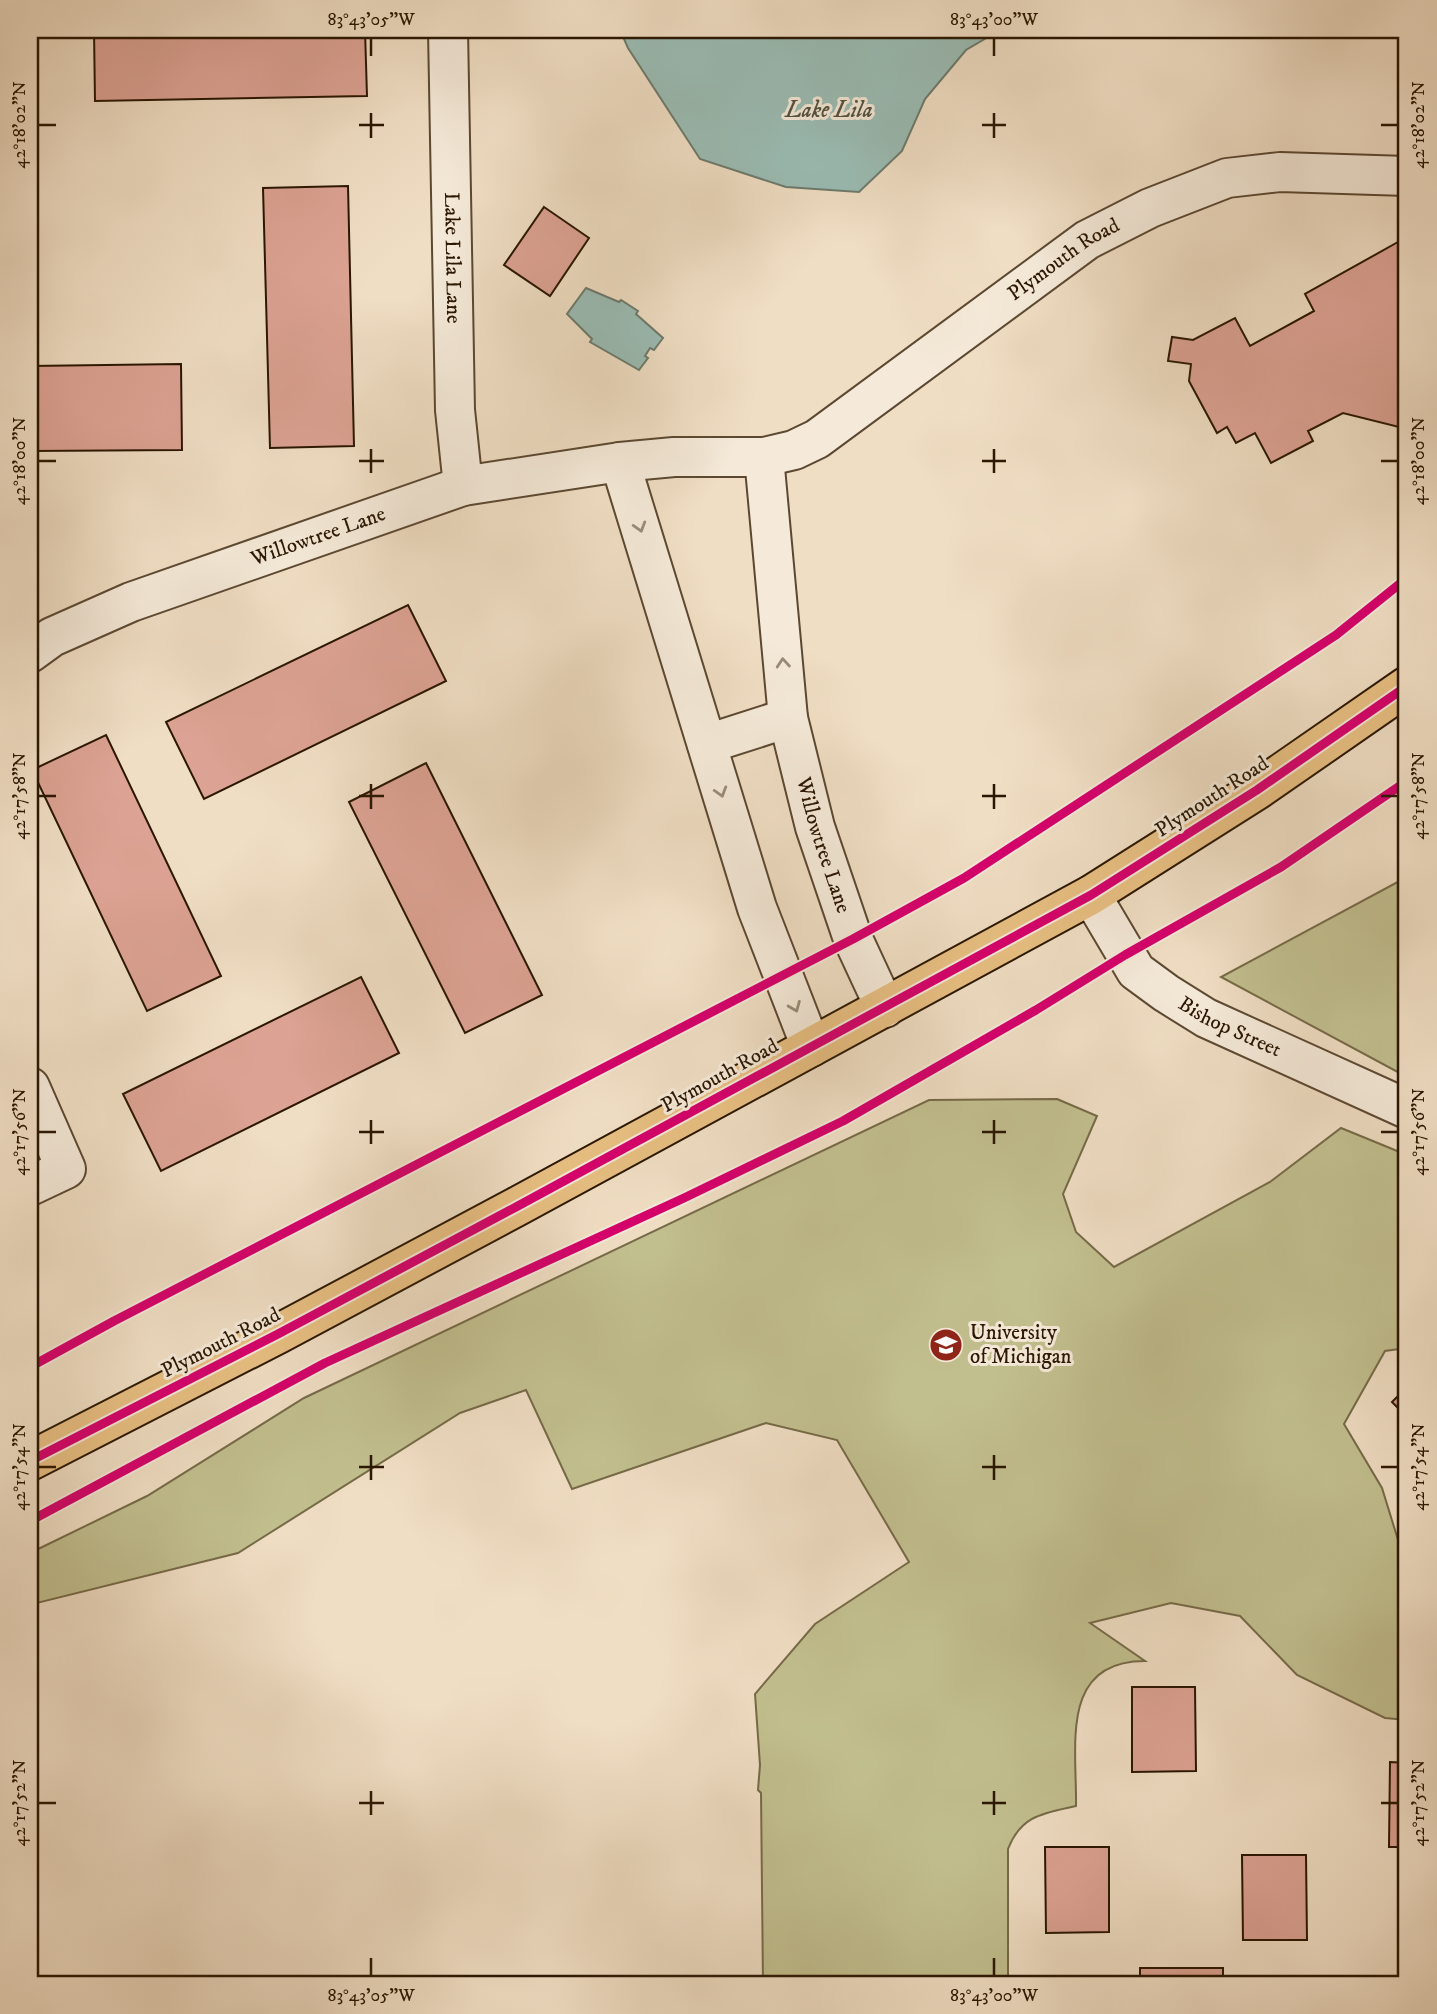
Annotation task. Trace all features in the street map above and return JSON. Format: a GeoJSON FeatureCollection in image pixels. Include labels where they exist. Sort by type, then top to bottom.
{"type":"FeatureCollection","features":[{"type":"Feature","properties":{"kind":"main road","name":"Plymouth Road"},"geometry":{"type":"LineString","coordinates":[[30,1461],[373,1283],[1091,895],[1257,790],[1407,687]]}},
{"type":"Feature","properties":{"kind":"street","name":"Lake Lila Lane"},"geometry":{"type":"LineString","coordinates":[[448,30],[455,410],[463,486]]}},
{"type":"Feature","properties":{"kind":"street","name":"Plymouth Road"},"geometry":{"type":"LineString","coordinates":[[764,457],[794,450],[817,439],[1087,240],[1150,208],[1227,178],[1280,172],[1407,176]]}},
{"type":"Feature","properties":{"kind":"street","name":"Willowtree Lane"},"geometry":{"type":"LineString","coordinates":[[30,653],[52,637],[131,602],[463,486],[621,462],[674,457],[764,457],[788,718],[815,827],[853,939],[885,1008]]}},
{"type":"Feature","properties":{"kind":"street"},"geometry":{"type":"LineString","coordinates":[[621,462],[757,908],[811,1047]]}},
{"type":"Feature","properties":{"kind":"street"},"geometry":{"type":"LineString","coordinates":[[707,744],[788,718]]}},
{"type":"Feature","properties":{"kind":"street","name":"Bishop Street"},"geometry":{"type":"LineString","coordinates":[[1091,895],[1136,971],[1166,993],[1206,1018],[1407,1110]]}},
{"type":"Feature","properties":{"kind":"street"},"geometry":{"type":"LineString","coordinates":[[30,1087],[66,1169],[30,1186]]}},
{"type":"Feature","properties":{"kind":"shaded area"},"geometry":{"type":"Polygon","coordinates":[[[1407,877],[1407,1077],[1221,977],[1407,877]]]}},
{"type":"Feature","properties":{"kind":"shaded area"},"geometry":{"type":"Polygon","coordinates":[[[1057,1099],[1097,1116],[1063,1194],[1076,1232],[1114,1267],[1270,1182],[1341,1128],[1407,1155],[1407,1348],[1385,1351],[1344,1424],[1382,1488],[1407,1569],[1407,1720],[1385,1718],[1297,1675],[1240,1616],[1171,1603],[1090,1623],[1145,1661],[1117,1665],[1098,1675],[1086,1691],[1079,1711],[1076,1734],[1076,1806],[1044,1814],[1027,1822],[1013,1838],[1008,1849],[1008,1984],[763,1984],[761,1793],[758,1790],[760,1765],[755,1694],[815,1624],[909,1562],[837,1440],[766,1423],[572,1489],[526,1390],[460,1413],[238,1553],[37,1603],[30,1595],[30,1553],[147,1496],[304,1398],[929,1100],[1057,1099]]]}},
{"type":"Feature","properties":{"kind":"water","name":"Lake Lila"},"geometry":{"type":"Polygon","coordinates":[[[620,30],[1000,30],[966,50],[925,99],[902,151],[859,192],[786,187],[700,159],[628,48],[620,30]]]}},
{"type":"Feature","properties":{"kind":"water"},"geometry":{"type":"Polygon","coordinates":[[[586,288],[619,302],[621,300],[638,311],[636,314],[663,338],[654,350],[650,348],[645,356],[648,358],[639,370],[590,342],[592,339],[567,314],[586,288]]]}},
{"type":"Feature","properties":{"kind":"building"},"geometry":{"type":"Polygon","coordinates":[[[94,30],[365,30],[367,96],[95,101],[94,30]]]}},
{"type":"Feature","properties":{"kind":"building"},"geometry":{"type":"Polygon","coordinates":[[[348,186],[354,446],[270,448],[263,188],[348,186]]]}},
{"type":"Feature","properties":{"kind":"building"},"geometry":{"type":"Polygon","coordinates":[[[544,207],[589,238],[550,296],[504,265],[544,207]]]}},
{"type":"Feature","properties":{"kind":"building"},"geometry":{"type":"Polygon","coordinates":[[[1398,242],[1407,244],[1407,429],[1343,413],[1308,431],[1313,441],[1271,463],[1255,433],[1236,443],[1227,427],[1217,433],[1189,381],[1191,364],[1168,361],[1172,337],[1193,340],[1235,318],[1250,346],[1314,311],[1305,294],[1398,242]]]}},
{"type":"Feature","properties":{"kind":"building"},"geometry":{"type":"Polygon","coordinates":[[[181,364],[182,450],[30,451],[30,366],[181,364]]]}},
{"type":"Feature","properties":{"kind":"building"},"geometry":{"type":"Polygon","coordinates":[[[408,605],[446,681],[204,799],[166,722],[408,605]]]}},
{"type":"Feature","properties":{"kind":"building"},"geometry":{"type":"Polygon","coordinates":[[[106,735],[221,976],[147,1011],[32,770],[106,735]]]}},
{"type":"Feature","properties":{"kind":"building"},"geometry":{"type":"Polygon","coordinates":[[[426,763],[542,995],[465,1033],[349,802],[426,763]]]}},
{"type":"Feature","properties":{"kind":"building"},"geometry":{"type":"Polygon","coordinates":[[[361,977],[399,1053],[161,1171],[123,1094],[361,977]]]}},
{"type":"Feature","properties":{"kind":"building"},"geometry":{"type":"Polygon","coordinates":[[[1407,1387],[1407,1417],[1392,1402],[1407,1387]]]}},
{"type":"Feature","properties":{"kind":"building"},"geometry":{"type":"Polygon","coordinates":[[[1132,1687],[1195,1687],[1196,1771],[1132,1772],[1132,1687]]]}},
{"type":"Feature","properties":{"kind":"building"},"geometry":{"type":"Polygon","coordinates":[[[1390,1762],[1407,1763],[1407,1847],[1389,1847],[1390,1762]]]}},
{"type":"Feature","properties":{"kind":"building"},"geometry":{"type":"Polygon","coordinates":[[[1045,1847],[1109,1847],[1109,1932],[1046,1933],[1045,1847]]]}},
{"type":"Feature","properties":{"kind":"building"},"geometry":{"type":"Polygon","coordinates":[[[1242,1855],[1306,1855],[1307,1940],[1243,1940],[1242,1855]]]}},
{"type":"Feature","properties":{"kind":"building"},"geometry":{"type":"Polygon","coordinates":[[[1140,1968],[1223,1968],[1223,1984],[1140,1984],[1140,1968]]]}},
{"type":"Feature","properties":{"kind":"cycle path"},"geometry":{"type":"LineString","coordinates":[[30,1367],[853,939],[964,878],[1336,635],[1407,578]]}},
{"type":"Feature","properties":{"kind":"cycle path"},"geometry":{"type":"LineString","coordinates":[[30,1461],[278,1334],[1091,895],[1257,790],[1407,686]]}},
{"type":"Feature","properties":{"kind":"cycle path"},"geometry":{"type":"LineString","coordinates":[[30,1521],[325,1363],[684,1198],[843,1121],[1036,1010],[1125,955],[1281,867],[1407,781]]}},
{"type":"Feature","properties":{"kind":"place","name":"University of Michigan"},"geometry":{"type":"Point","coordinates":[946,1345]}}]}
